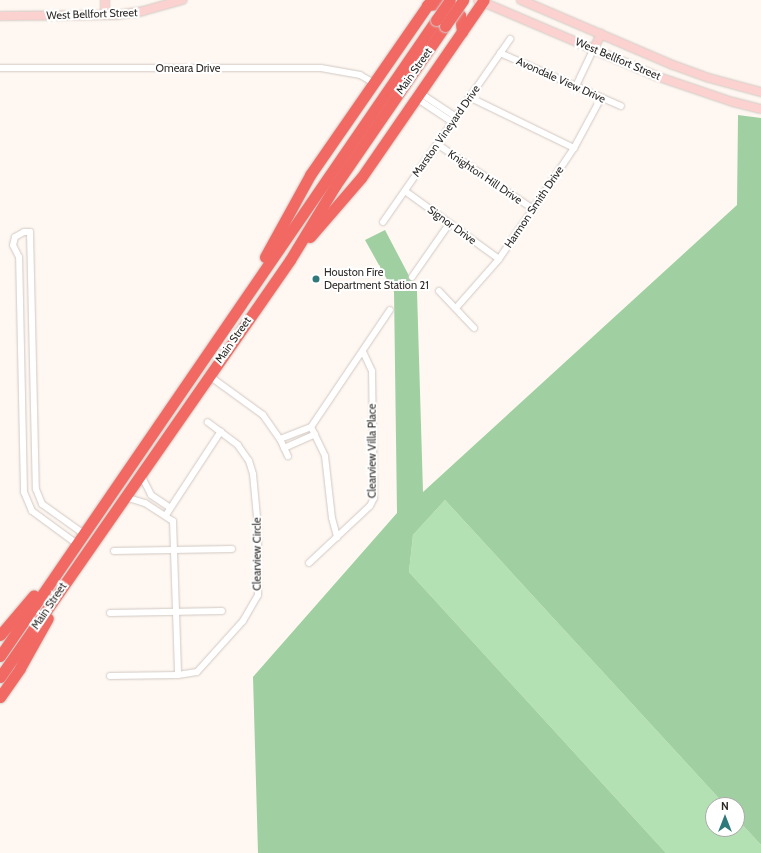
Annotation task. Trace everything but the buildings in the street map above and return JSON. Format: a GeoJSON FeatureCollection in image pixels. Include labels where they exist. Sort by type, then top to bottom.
{"type":"FeatureCollection","features":[{"type":"Feature","properties":{"kind":"highway","name":"Main Street"},"geometry":{"type":"LineString","coordinates":[[0,677],[85,553],[141,475],[208,375],[290,260],[335,186],[441,23],[450,0]]}},
{"type":"Feature","properties":{"kind":"highway","name":"Main Street"},"geometry":{"type":"LineString","coordinates":[[0,656],[230,321],[441,23],[463,0]]}},
{"type":"Feature","properties":{"kind":"highway"},"geometry":{"type":"LineString","coordinates":[[290,260],[361,178],[462,32],[481,1]]}},
{"type":"Feature","properties":{"kind":"highway"},"geometry":{"type":"LineString","coordinates":[[230,321],[310,175],[429,3],[443,4],[460,15],[462,32]]}},
{"type":"Feature","properties":{"kind":"highway"},"geometry":{"type":"LineString","coordinates":[[0,697],[20,668],[85,553]]}},
{"type":"Feature","properties":{"kind":"highway"},"geometry":{"type":"LineString","coordinates":[[0,635],[68,557]]}},
{"type":"Feature","properties":{"kind":"main road"},"geometry":{"type":"LineString","coordinates":[[105,0],[105,15]]}},
{"type":"Feature","properties":{"kind":"main road","name":"West Bellfort Street"},"geometry":{"type":"LineString","coordinates":[[0,16],[105,15],[143,12],[182,0]]}},
{"type":"Feature","properties":{"kind":"main road","name":"West Bellfort Street"},"geometry":{"type":"LineString","coordinates":[[521,0],[709,78],[761,92]]}},
{"type":"Feature","properties":{"kind":"main road","name":"West Bellfort Street"},"geometry":{"type":"LineString","coordinates":[[481,1],[594,48],[656,76],[703,93],[761,109]]}},
{"type":"Feature","properties":{"kind":"main road"},"geometry":{"type":"LineString","coordinates":[[594,48],[601,34]]}},
{"type":"Feature","properties":{"kind":"main road"},"geometry":{"type":"LineString","coordinates":[[703,93],[709,78]]}},
{"type":"Feature","properties":{"kind":"street","name":"Marston Vineyard Drive"},"geometry":{"type":"LineString","coordinates":[[383,222],[510,39]]}},
{"type":"Feature","properties":{"kind":"street"},"geometry":{"type":"LineString","coordinates":[[576,86],[594,48]]}},
{"type":"Feature","properties":{"kind":"street","name":"Avondale View Drive"},"geometry":{"type":"LineString","coordinates":[[500,53],[621,106]]}},
{"type":"Feature","properties":{"kind":"street","name":"Omeara Drive"},"geometry":{"type":"LineString","coordinates":[[0,68],[321,68],[359,75],[374,83]]}},
{"type":"Feature","properties":{"kind":"street"},"geometry":{"type":"LineString","coordinates":[[418,96],[454,120]]}},
{"type":"Feature","properties":{"kind":"street"},"geometry":{"type":"LineString","coordinates":[[470,97],[574,148]]}},
{"type":"Feature","properties":{"kind":"street","name":"Harmon Smith Drive"},"geometry":{"type":"LineString","coordinates":[[456,308],[499,259],[534,209],[574,148],[602,98]]}},
{"type":"Feature","properties":{"kind":"street","name":"Knighton Hill Drive"},"geometry":{"type":"LineString","coordinates":[[437,144],[534,209]]}},
{"type":"Feature","properties":{"kind":"street","name":"Signor Drive"},"geometry":{"type":"LineString","coordinates":[[405,191],[499,259]]}},
{"type":"Feature","properties":{"kind":"street"},"geometry":{"type":"LineString","coordinates":[[412,277],[449,224]]}},
{"type":"Feature","properties":{"kind":"street"},"geometry":{"type":"LineString","coordinates":[[77,544],[32,511],[24,492],[19,273],[18,257],[14,240],[20,233],[30,232],[36,489],[42,504],[84,534]]}},
{"type":"Feature","properties":{"kind":"street"},"geometry":{"type":"LineString","coordinates":[[19,273],[31,273]]}},
{"type":"Feature","properties":{"kind":"street"},"geometry":{"type":"LineString","coordinates":[[439,292],[474,328]]}},
{"type":"Feature","properties":{"kind":"street"},"geometry":{"type":"LineString","coordinates":[[280,439],[311,427],[390,310]]}},
{"type":"Feature","properties":{"kind":"street","name":"Clearview Villa Place"},"geometry":{"type":"LineString","coordinates":[[309,563],[370,506],[374,498],[372,371],[363,352]]}},
{"type":"Feature","properties":{"kind":"street"},"geometry":{"type":"LineString","coordinates":[[22,365],[33,365]]}},
{"type":"Feature","properties":{"kind":"street"},"geometry":{"type":"LineString","coordinates":[[208,375],[255,408],[280,439],[288,456]]}},
{"type":"Feature","properties":{"kind":"street","name":"Clearview Circle"},"geometry":{"type":"LineString","coordinates":[[110,676],[178,675],[196,672],[238,626],[251,609],[259,586],[253,474],[244,452],[221,431],[208,422]]}},
{"type":"Feature","properties":{"kind":"street"},"geometry":{"type":"LineString","coordinates":[[311,427],[325,456],[332,518],[337,537]]}},
{"type":"Feature","properties":{"kind":"street"},"geometry":{"type":"LineString","coordinates":[[166,515],[221,431]]}},
{"type":"Feature","properties":{"kind":"street"},"geometry":{"type":"LineString","coordinates":[[284,448],[315,434]]}},
{"type":"Feature","properties":{"kind":"street"},"geometry":{"type":"LineString","coordinates":[[24,471],[35,471]]}},
{"type":"Feature","properties":{"kind":"street"},"geometry":{"type":"LineString","coordinates":[[141,475],[151,495],[170,508]]}},
{"type":"Feature","properties":{"kind":"street"},"geometry":{"type":"LineString","coordinates":[[125,497],[151,506],[173,521],[176,550],[178,675]]}},
{"type":"Feature","properties":{"kind":"street"},"geometry":{"type":"LineString","coordinates":[[151,506],[155,498]]}},
{"type":"Feature","properties":{"kind":"street"},"geometry":{"type":"LineString","coordinates":[[114,551],[232,549]]}},
{"type":"Feature","properties":{"kind":"street"},"geometry":{"type":"LineString","coordinates":[[110,613],[222,611]]}},
{"type":"Feature","properties":{"kind":"green space"},"geometry":{"type":"Polygon","coordinates":[[[738,115],[761,118],[761,845],[745,828],[745,797],[718,797],[445,500],[413,535],[409,572],[666,853],[258,853],[253,677],[397,513],[394,292],[365,240],[385,230],[417,291],[423,492],[737,205],[738,115]]]}},
{"type":"Feature","properties":{"kind":"green space"},"geometry":{"type":"Polygon","coordinates":[[[445,500],[718,797],[705,797],[705,837],[745,837],[745,828],[761,845],[761,853],[666,853],[409,572],[413,535],[445,500]]]}},
{"type":"Feature","properties":{"kind":"place","name":"Houston Fire Department Station 21"},"geometry":{"type":"Point","coordinates":[316,279]}}]}
